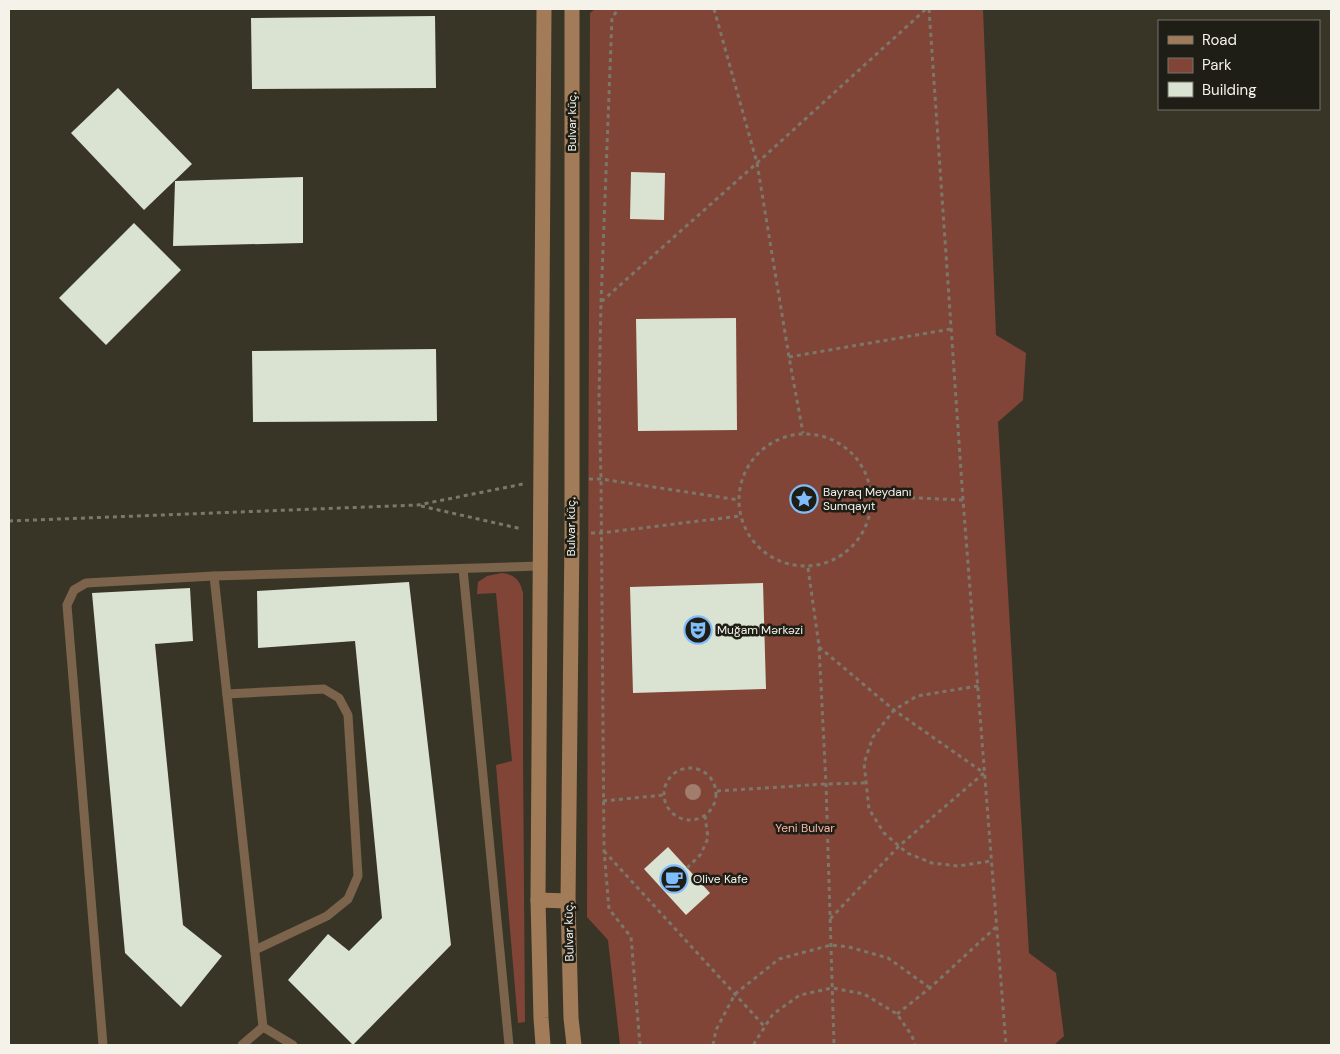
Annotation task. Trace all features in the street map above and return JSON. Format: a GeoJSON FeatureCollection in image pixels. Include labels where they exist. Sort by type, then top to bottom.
{"type":"FeatureCollection","features":[{"type":"Feature","properties":{"kind":"street"},"geometry":{"type":"LineString","coordinates":[[544,9],[538,900],[544,1045]]}},
{"type":"Feature","properties":{"kind":"street","name":"Bulvar küç."},"geometry":{"type":"LineString","coordinates":[[572,9],[572,544],[568,901],[571,1018],[574,1045]]}},
{"type":"Feature","properties":{"kind":"street"},"geometry":{"type":"LineString","coordinates":[[538,900],[568,901]]}},
{"type":"Feature","properties":{"kind":"lane"},"geometry":{"type":"LineString","coordinates":[[103,1045],[67,605],[74,590],[86,583],[214,576],[540,566]]}},
{"type":"Feature","properties":{"kind":"lane"},"geometry":{"type":"LineString","coordinates":[[463,569],[509,1045]]}},
{"type":"Feature","properties":{"kind":"lane"},"geometry":{"type":"LineString","coordinates":[[214,576],[263,1027]]}},
{"type":"Feature","properties":{"kind":"lane"},"geometry":{"type":"LineString","coordinates":[[227,694],[324,690],[339,698],[348,715],[358,876],[348,899],[327,916],[254,950]]}},
{"type":"Feature","properties":{"kind":"lane"},"geometry":{"type":"LineString","coordinates":[[242,1045],[263,1027]]}},
{"type":"Feature","properties":{"kind":"lane"},"geometry":{"type":"LineString","coordinates":[[263,1027],[293,1045]]}},
{"type":"Feature","properties":{"kind":"path"},"geometry":{"type":"LineString","coordinates":[[619,9],[612,17],[599,399],[603,801],[608,909],[631,937],[640,1045]]}},
{"type":"Feature","properties":{"kind":"path"},"geometry":{"type":"LineString","coordinates":[[714,9],[757,163],[788,357],[803,433]]}},
{"type":"Feature","properties":{"kind":"path"},"geometry":{"type":"LineString","coordinates":[[601,302],[928,9]]}},
{"type":"Feature","properties":{"kind":"path"},"geometry":{"type":"LineString","coordinates":[[928,9],[963,500],[1006,1045]]}},
{"type":"Feature","properties":{"kind":"path"},"geometry":{"type":"LineString","coordinates":[[788,357],[951,328]]}},
{"type":"Feature","properties":{"kind":"path"},"geometry":{"type":"LineString","coordinates":[[803,433],[832,439],[856,456],[870,483],[871,496],[870,513],[859,540],[836,559],[808,568],[778,561],[754,543],[740,516],[739,486],[751,459],[774,440],[803,433]]}},
{"type":"Feature","properties":{"kind":"path"},"geometry":{"type":"LineString","coordinates":[[571,480],[601,479],[739,500]]}},
{"type":"Feature","properties":{"kind":"path"},"geometry":{"type":"LineString","coordinates":[[9,521],[418,505],[540,481]]}},
{"type":"Feature","properties":{"kind":"path"},"geometry":{"type":"LineString","coordinates":[[871,496],[963,500]]}},
{"type":"Feature","properties":{"kind":"path"},"geometry":{"type":"LineString","coordinates":[[808,568],[818,646],[826,784],[834,1045]]}},
{"type":"Feature","properties":{"kind":"path"},"geometry":{"type":"LineString","coordinates":[[818,646],[894,710],[984,773]]}},
{"type":"Feature","properties":{"kind":"path"},"geometry":{"type":"LineString","coordinates":[[978,686],[917,696],[894,710],[873,738],[864,763],[865,783],[869,809],[884,832],[907,853],[932,863],[958,866],[991,861]]}},
{"type":"Feature","properties":{"kind":"path"},"geometry":{"type":"LineString","coordinates":[[689,768],[702,770],[712,779],[717,791],[714,805],[705,816],[692,820],[678,817],[668,808],[664,795],[667,781],[676,771],[689,768]]}},
{"type":"Feature","properties":{"kind":"path"},"geometry":{"type":"LineString","coordinates":[[829,919],[899,846],[984,773]]}},
{"type":"Feature","properties":{"kind":"path"},"geometry":{"type":"LineString","coordinates":[[717,791],[865,783]]}},
{"type":"Feature","properties":{"kind":"path"},"geometry":{"type":"LineString","coordinates":[[603,801],[664,795]]}},
{"type":"Feature","properties":{"kind":"path"},"geometry":{"type":"LineString","coordinates":[[687,868],[701,854],[708,838],[705,816]]}},
{"type":"Feature","properties":{"kind":"path"},"geometry":{"type":"LineString","coordinates":[[604,850],[765,1027]]}},
{"type":"Feature","properties":{"kind":"path"},"geometry":{"type":"LineString","coordinates":[[897,1014],[930,988],[997,926]]}},
{"type":"Feature","properties":{"kind":"path"},"geometry":{"type":"LineString","coordinates":[[713,1045],[716,1030],[735,994],[780,959],[831,945],[849,947],[888,958],[930,988]]}},
{"type":"Feature","properties":{"kind":"path"},"geometry":{"type":"LineString","coordinates":[[754,1045],[773,1014],[800,995],[832,988],[864,994],[897,1014],[912,1036],[915,1045]]}},
{"type":"Feature","properties":{"kind":"green space","name":"Yeni Bulvar"},"geometry":{"type":"Polygon","coordinates":[[[595,9],[983,9],[996,335],[1026,353],[1023,400],[998,422],[1029,953],[1056,973],[1064,1036],[1054,1045],[620,1045],[608,940],[587,917],[590,13],[595,9]]]}},
{"type":"Feature","properties":{"kind":"green space"},"geometry":{"type":"Polygon","coordinates":[[[502,573],[516,579],[523,593],[525,1022],[518,1023],[496,765],[512,761],[496,593],[477,594],[478,582],[487,576],[502,573]]]}},
{"type":"Feature","properties":{"kind":"building"},"geometry":{"type":"Polygon","coordinates":[[[435,16],[436,88],[252,89],[251,18],[435,16]]]}},
{"type":"Feature","properties":{"kind":"building"},"geometry":{"type":"Polygon","coordinates":[[[118,88],[192,164],[144,210],[71,133],[118,88]]]}},
{"type":"Feature","properties":{"kind":"building"},"geometry":{"type":"Polygon","coordinates":[[[631,172],[665,173],[664,220],[630,219],[631,172]]]}},
{"type":"Feature","properties":{"kind":"building"},"geometry":{"type":"Polygon","coordinates":[[[303,177],[303,243],[173,246],[175,181],[303,177]]]}},
{"type":"Feature","properties":{"kind":"building"},"geometry":{"type":"Polygon","coordinates":[[[134,223],[181,270],[106,345],[59,298],[134,223]]]}},
{"type":"Feature","properties":{"kind":"building"},"geometry":{"type":"Polygon","coordinates":[[[736,318],[737,430],[638,431],[636,319],[736,318]]]}},
{"type":"Feature","properties":{"kind":"building"},"geometry":{"type":"Polygon","coordinates":[[[436,349],[437,421],[253,422],[252,351],[436,349]]]}},
{"type":"Feature","properties":{"kind":"building"},"geometry":{"type":"Polygon","coordinates":[[[409,582],[451,945],[353,1045],[288,980],[328,934],[349,951],[382,918],[355,641],[258,648],[257,591],[409,582]]]}},
{"type":"Feature","properties":{"kind":"building"},"geometry":{"type":"Polygon","coordinates":[[[763,583],[766,689],[633,693],[630,587],[763,583]]]}},
{"type":"Feature","properties":{"kind":"building"},"geometry":{"type":"Polygon","coordinates":[[[190,588],[193,641],[155,644],[183,925],[222,956],[181,1007],[125,953],[92,593],[190,588]]]}},
{"type":"Feature","properties":{"kind":"building"},"geometry":{"type":"Polygon","coordinates":[[[668,847],[710,893],[686,915],[644,869],[668,847]]]}},
{"type":"Feature","properties":{"kind":"place","name":"Bayraq Meydanı Sumqayıt"},"geometry":{"type":"Point","coordinates":[804,499]}},
{"type":"Feature","properties":{"kind":"place","name":"Muğam Mərkəzi"},"geometry":{"type":"Point","coordinates":[698,630]}},
{"type":"Feature","properties":{"kind":"place","name":"Olive Kafe"},"geometry":{"type":"Point","coordinates":[674,879]}}]}
